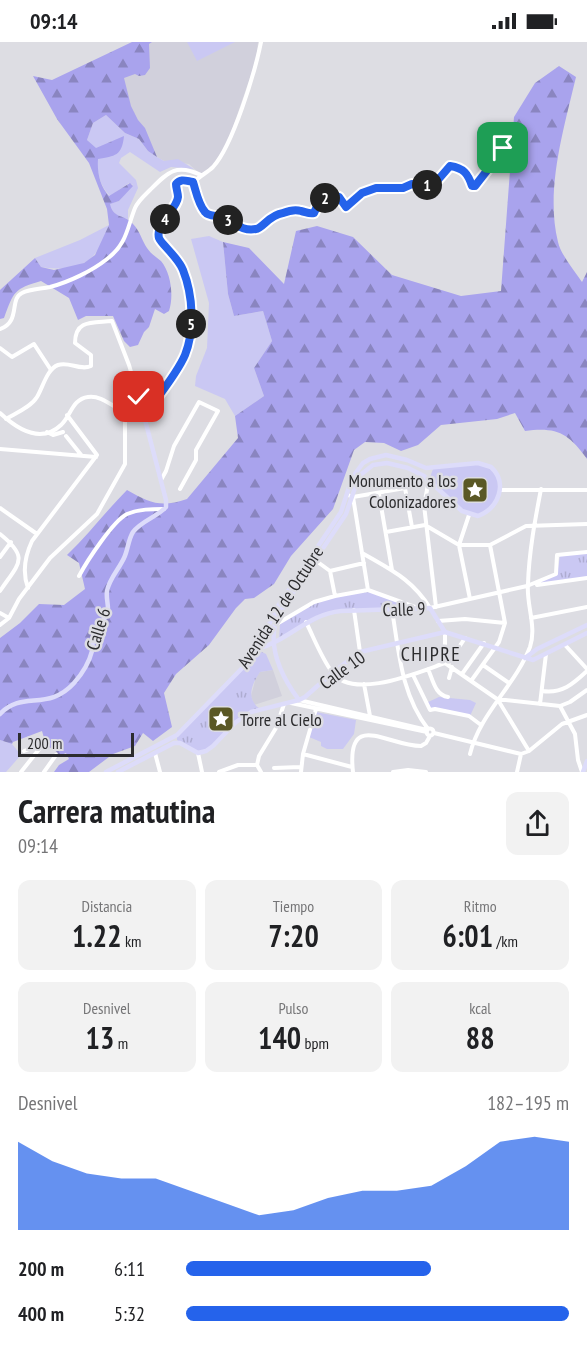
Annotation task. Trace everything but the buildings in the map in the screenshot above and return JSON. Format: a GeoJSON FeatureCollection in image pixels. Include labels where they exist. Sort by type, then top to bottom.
{"type":"FeatureCollection","features":[{"type":"Feature","properties":{"kind":"main road"},"geometry":{"type":"LineString","coordinates":[[144,416],[166,500],[165,508]]}},
{"type":"Feature","properties":{"kind":"main road","name":"Avenida 12 de Octubre"},"geometry":{"type":"LineString","coordinates":[[299,700],[282,674],[273,644],[274,626],[278,615],[342,520],[350,496],[352,478],[363,463],[386,455],[426,468],[486,465],[497,474],[500,490]]}},
{"type":"Feature","properties":{"kind":"main road","name":"Avenida 12 de Octubre"},"geometry":{"type":"LineString","coordinates":[[119,770],[177,735],[249,662],[276,609],[334,524],[359,476],[365,470],[378,463],[398,464],[429,480],[469,515]]}},
{"type":"Feature","properties":{"kind":"main road"},"geometry":{"type":"LineString","coordinates":[[469,515],[478,516],[487,512],[496,502],[500,490]]}},
{"type":"Feature","properties":{"kind":"main road","name":"Calle 6"},"geometry":{"type":"LineString","coordinates":[[0,714],[13,704],[46,700],[60,695],[74,683],[88,663],[95,632],[106,618],[108,610],[106,592],[125,557],[132,534],[165,508]]}},
{"type":"Feature","properties":{"kind":"main road"},"geometry":{"type":"LineString","coordinates":[[433,608],[445,632]]}},
{"type":"Feature","properties":{"kind":"main road","name":"Calle 9"},"geometry":{"type":"LineString","coordinates":[[257,649],[273,644],[306,622],[332,612],[433,608]]}},
{"type":"Feature","properties":{"kind":"main road"},"geometry":{"type":"LineString","coordinates":[[525,658],[537,649],[587,625]]}},
{"type":"Feature","properties":{"kind":"main road","name":"Calle 10"},"geometry":{"type":"LineString","coordinates":[[299,700],[360,652],[445,632],[525,658]]}},
{"type":"Feature","properties":{"kind":"main road"},"geometry":{"type":"LineString","coordinates":[[525,658],[537,659],[587,633]]}},
{"type":"Feature","properties":{"kind":"main road"},"geometry":{"type":"LineString","coordinates":[[287,703],[291,689]]}},
{"type":"Feature","properties":{"kind":"main road"},"geometry":{"type":"LineString","coordinates":[[177,735],[180,743],[198,753],[206,751],[236,722],[251,712],[299,700]]}},
{"type":"Feature","properties":{"kind":"main road","name":"Avenida 12 de Octubre"},"geometry":{"type":"LineString","coordinates":[[106,772],[119,770],[169,745],[180,743]]}},
{"type":"Feature","properties":{"kind":"main road"},"geometry":{"type":"LineString","coordinates":[[583,772],[587,761]]}},
{"type":"Feature","properties":{"kind":"street"},"geometry":{"type":"LineString","coordinates":[[193,182],[212,168],[225,150],[255,67],[261,42]]}},
{"type":"Feature","properties":{"kind":"street"},"geometry":{"type":"LineString","coordinates":[[193,182],[205,212],[220,216],[235,226],[254,230],[260,228],[265,221],[278,213],[299,210],[314,213],[319,202],[333,195],[339,197],[346,207],[362,193],[376,188],[403,188],[412,184],[431,185],[450,166],[463,169],[470,177],[472,186],[475,186],[502,155],[501,137]]}},
{"type":"Feature","properties":{"kind":"street"},"geometry":{"type":"LineString","coordinates":[[0,329],[10,323],[15,312],[16,299],[21,293],[51,287],[78,276],[108,259],[124,242],[136,206],[166,174],[185,169],[201,175]]}},
{"type":"Feature","properties":{"kind":"street"},"geometry":{"type":"LineString","coordinates":[[144,416],[184,357],[188,343],[191,327],[187,282],[179,262],[160,241],[158,234],[167,214],[178,198],[176,184],[185,179],[193,182]]}},
{"type":"Feature","properties":{"kind":"street"},"geometry":{"type":"LineString","coordinates":[[6,419],[36,399],[51,370],[61,364],[86,369],[91,366],[91,355],[75,343],[76,330],[82,325],[112,321],[144,416]]}},
{"type":"Feature","properties":{"kind":"street"},"geometry":{"type":"LineString","coordinates":[[0,348],[12,357],[33,344],[51,370]]}},
{"type":"Feature","properties":{"kind":"street"},"geometry":{"type":"LineString","coordinates":[[0,414],[24,432],[31,434],[47,432],[62,424],[80,399],[88,397],[99,397],[125,412],[144,416]]}},
{"type":"Feature","properties":{"kind":"street"},"geometry":{"type":"LineString","coordinates":[[161,480],[174,446],[199,402],[218,411],[196,450],[196,460],[180,489]]}},
{"type":"Feature","properties":{"kind":"street"},"geometry":{"type":"LineString","coordinates":[[0,625],[9,618],[57,549],[96,514],[125,464],[125,412]]}},
{"type":"Feature","properties":{"kind":"street"},"geometry":{"type":"LineString","coordinates":[[28,588],[24,572],[28,550],[37,534],[96,458],[95,450],[67,415]]}},
{"type":"Feature","properties":{"kind":"street"},"geometry":{"type":"LineString","coordinates":[[47,432],[53,435],[64,434],[83,456]]}},
{"type":"Feature","properties":{"kind":"street"},"geometry":{"type":"LineString","coordinates":[[0,449],[96,458]]}},
{"type":"Feature","properties":{"kind":"street"},"geometry":{"type":"LineString","coordinates":[[429,480],[424,505],[433,608]]}},
{"type":"Feature","properties":{"kind":"street"},"geometry":{"type":"LineString","coordinates":[[369,590],[350,496],[379,494],[405,488],[412,527]]}},
{"type":"Feature","properties":{"kind":"street"},"geometry":{"type":"LineString","coordinates":[[470,754],[481,724],[509,684],[531,645],[531,618],[527,586],[541,489]]}},
{"type":"Feature","properties":{"kind":"street"},"geometry":{"type":"LineString","coordinates":[[500,490],[587,489]]}},
{"type":"Feature","properties":{"kind":"street"},"geometry":{"type":"LineString","coordinates":[[379,494],[392,570]]}},
{"type":"Feature","properties":{"kind":"street"},"geometry":{"type":"LineString","coordinates":[[0,508],[37,534]]}},
{"type":"Feature","properties":{"kind":"street"},"geometry":{"type":"LineString","coordinates":[[79,576],[105,537],[124,515],[165,508]]}},
{"type":"Feature","properties":{"kind":"street"},"geometry":{"type":"LineString","coordinates":[[469,515],[459,545],[470,600]]}},
{"type":"Feature","properties":{"kind":"street"},"geometry":{"type":"LineString","coordinates":[[386,532],[425,525],[459,545],[490,545],[519,529],[534,525],[587,524]]}},
{"type":"Feature","properties":{"kind":"street"},"geometry":{"type":"LineString","coordinates":[[0,534],[17,548],[19,564],[0,591]]}},
{"type":"Feature","properties":{"kind":"street"},"geometry":{"type":"LineString","coordinates":[[0,557],[11,542]]}},
{"type":"Feature","properties":{"kind":"street"},"geometry":{"type":"LineString","coordinates":[[471,681],[496,647],[505,623],[501,592],[490,545]]}},
{"type":"Feature","properties":{"kind":"street","name":"Calle 9"},"geometry":{"type":"LineString","coordinates":[[433,608],[527,586],[556,574],[557,555],[587,552]]}},
{"type":"Feature","properties":{"kind":"street"},"geometry":{"type":"LineString","coordinates":[[362,553],[405,577],[433,608]]}},
{"type":"Feature","properties":{"kind":"street"},"geometry":{"type":"LineString","coordinates":[[315,560],[330,571],[335,596]]}},
{"type":"Feature","properties":{"kind":"street"},"geometry":{"type":"LineString","coordinates":[[330,571],[364,563]]}},
{"type":"Feature","properties":{"kind":"street"},"geometry":{"type":"LineString","coordinates":[[527,586],[587,578]]}},
{"type":"Feature","properties":{"kind":"street"},"geometry":{"type":"LineString","coordinates":[[274,626],[314,602],[369,590],[419,609]]}},
{"type":"Feature","properties":{"kind":"street"},"geometry":{"type":"LineString","coordinates":[[531,618],[587,606]]}},
{"type":"Feature","properties":{"kind":"street"},"geometry":{"type":"LineString","coordinates":[[354,610],[360,652]]}},
{"type":"Feature","properties":{"kind":"street"},"geometry":{"type":"LineString","coordinates":[[303,754],[353,769],[351,752],[358,738],[377,736],[421,746],[426,743],[429,732],[418,714],[403,678],[392,610]]}},
{"type":"Feature","properties":{"kind":"street"},"geometry":{"type":"LineString","coordinates":[[0,613],[9,618]]}},
{"type":"Feature","properties":{"kind":"street"},"geometry":{"type":"LineString","coordinates":[[438,621],[465,619],[505,623]]}},
{"type":"Feature","properties":{"kind":"street"},"geometry":{"type":"LineString","coordinates":[[306,622],[332,673],[341,681],[364,684],[403,678],[448,664],[465,637]]}},
{"type":"Feature","properties":{"kind":"street"},"geometry":{"type":"LineString","coordinates":[[445,632],[449,678]]}},
{"type":"Feature","properties":{"kind":"street"},"geometry":{"type":"LineString","coordinates":[[461,674],[484,643]]}},
{"type":"Feature","properties":{"kind":"street"},"geometry":{"type":"LineString","coordinates":[[542,691],[551,692],[569,687],[587,670],[565,645]]}},
{"type":"Feature","properties":{"kind":"street"},"geometry":{"type":"LineString","coordinates":[[540,704],[546,654]]}},
{"type":"Feature","properties":{"kind":"street"},"geometry":{"type":"LineString","coordinates":[[448,664],[497,699],[529,752]]}},
{"type":"Feature","properties":{"kind":"street"},"geometry":{"type":"LineString","coordinates":[[483,665],[509,684]]}},
{"type":"Feature","properties":{"kind":"street"},"geometry":{"type":"LineString","coordinates":[[428,669],[438,693],[448,697]]}},
{"type":"Feature","properties":{"kind":"street"},"geometry":{"type":"LineString","coordinates":[[413,675],[430,710],[443,710],[469,716],[481,724]]}},
{"type":"Feature","properties":{"kind":"street"},"geometry":{"type":"LineString","coordinates":[[364,684],[370,719]]}},
{"type":"Feature","properties":{"kind":"street"},"geometry":{"type":"LineString","coordinates":[[497,699],[560,706],[587,690]]}},
{"type":"Feature","properties":{"kind":"street"},"geometry":{"type":"LineString","coordinates":[[299,700],[317,707]]}},
{"type":"Feature","properties":{"kind":"street"},"geometry":{"type":"LineString","coordinates":[[261,772],[257,765],[262,750],[276,728],[287,703],[317,707],[473,741],[521,754],[529,752],[562,724],[587,715]]}},
{"type":"Feature","properties":{"kind":"street"},"geometry":{"type":"LineString","coordinates":[[560,706],[575,734],[578,760],[583,772]]}},
{"type":"Feature","properties":{"kind":"street"},"geometry":{"type":"LineString","coordinates":[[274,768],[301,770],[303,754],[317,707]]}},
{"type":"Feature","properties":{"kind":"street"},"geometry":{"type":"LineString","coordinates":[[21,772],[40,748],[37,746],[24,751]]}},
{"type":"Feature","properties":{"kind":"street"},"geometry":{"type":"LineString","coordinates":[[155,753],[160,772]]}},
{"type":"Feature","properties":{"kind":"street"},"geometry":{"type":"LineString","coordinates":[[198,753],[202,772]]}},
{"type":"Feature","properties":{"kind":"street"},"geometry":{"type":"LineString","coordinates":[[517,772],[521,754]]}},
{"type":"Feature","properties":{"kind":"street"},"geometry":{"type":"LineString","coordinates":[[44,772],[56,755]]}},
{"type":"Feature","properties":{"kind":"street"},"geometry":{"type":"LineString","coordinates":[[219,772],[238,765],[257,765]]}},
{"type":"Feature","properties":{"kind":"street"},"geometry":{"type":"LineString","coordinates":[[393,772],[426,772]]}},
{"type":"Feature","properties":{"kind":"shaded area"},"geometry":{"type":"Polygon","coordinates":[[[132,42],[258,42],[256,60],[225,150],[212,168],[201,175],[189,164],[164,161],[157,157],[136,122],[118,68],[132,42]]]}},
{"type":"Feature","properties":{"kind":"shaded area"},"geometry":{"type":"Polygon","coordinates":[[[273,670],[282,696],[254,705],[251,696],[256,677],[260,672],[273,670]]]}},
{"type":"Feature","properties":{"kind":"green space"},"geometry":{"type":"Polygon","coordinates":[[[132,42],[152,42],[149,44],[150,68],[145,75],[135,74],[124,78],[131,106],[145,128],[157,157],[148,151],[139,139],[125,133],[106,115],[93,123],[87,140],[96,148],[124,136],[117,154],[98,159],[100,179],[109,196],[130,183],[133,186],[119,201],[110,204],[116,214],[133,224],[145,245],[164,266],[171,285],[169,311],[164,314],[155,309],[149,327],[138,345],[130,347],[124,341],[113,316],[86,316],[78,320],[69,298],[41,281],[25,286],[16,292],[4,318],[0,319],[0,290],[35,258],[41,267],[54,270],[84,263],[95,255],[109,225],[107,209],[89,163],[57,119],[33,76],[52,80],[132,42]]]}},
{"type":"Feature","properties":{"kind":"green space"},"geometry":{"type":"Polygon","coordinates":[[[187,42],[235,42],[197,61],[187,42]]]}},
{"type":"Feature","properties":{"kind":"green space"},"geometry":{"type":"Polygon","coordinates":[[[559,66],[576,77],[558,159],[554,201],[558,242],[562,252],[582,282],[587,272],[587,459],[574,443],[561,434],[546,430],[525,431],[515,413],[497,419],[441,425],[418,445],[401,451],[384,443],[365,442],[354,450],[333,509],[291,556],[274,584],[254,598],[245,599],[209,645],[176,674],[164,693],[172,727],[153,741],[143,733],[135,746],[113,754],[89,772],[54,772],[59,765],[69,759],[66,753],[59,756],[46,745],[42,731],[12,744],[0,740],[0,638],[20,623],[39,604],[64,605],[85,589],[79,563],[67,555],[127,490],[156,503],[163,504],[187,499],[238,438],[235,416],[264,396],[254,368],[272,341],[263,311],[234,316],[228,294],[223,242],[249,248],[284,284],[296,231],[317,226],[353,237],[392,275],[461,296],[501,291],[514,117],[535,83],[559,66]]]}},
{"type":"Feature","properties":{"kind":"green space"},"geometry":{"type":"Polygon","coordinates":[[[106,115],[125,133],[139,139],[148,151],[157,157],[164,161],[178,159],[194,169],[171,167],[160,172],[130,152],[121,158],[119,163],[136,180],[138,188],[128,210],[128,219],[116,214],[109,204],[119,201],[133,185],[129,183],[110,196],[101,184],[98,169],[97,159],[117,140],[95,149],[87,140],[93,123],[106,115]]]}},
{"type":"Feature","properties":{"kind":"green space"},"geometry":{"type":"Polygon","coordinates":[[[109,225],[96,252],[89,260],[77,266],[41,267],[35,258],[80,240],[109,225]]]}},
{"type":"Feature","properties":{"kind":"green space"},"geometry":{"type":"Polygon","coordinates":[[[209,236],[223,242],[228,294],[234,316],[263,311],[272,341],[254,368],[264,396],[235,416],[225,399],[195,386],[196,376],[207,348],[209,303],[191,239],[209,236]]]}},
{"type":"Feature","properties":{"kind":"green space","name":"Monumento a los Colonizadores"},"geometry":{"type":"Polygon","coordinates":[[[473,463],[486,465],[497,474],[499,497],[483,514],[469,515],[429,480],[433,469],[473,463]]]}},
{"type":"Feature","properties":{"kind":"green space"},"geometry":{"type":"Polygon","coordinates":[[[587,552],[587,578],[527,586],[557,574],[560,556],[587,552]]]}},
{"type":"Feature","properties":{"kind":"green space"},"geometry":{"type":"Polygon","coordinates":[[[368,590],[419,609],[332,612],[279,640],[280,624],[314,602],[368,590]]]}},
{"type":"Feature","properties":{"kind":"green space"},"geometry":{"type":"Polygon","coordinates":[[[260,651],[266,654],[273,670],[260,672],[252,687],[251,696],[260,709],[226,729],[226,733],[213,746],[198,753],[177,740],[177,735],[260,651]]]}},
{"type":"Feature","properties":{"kind":"green space"},"geometry":{"type":"Polygon","coordinates":[[[439,697],[470,700],[476,703],[470,716],[432,709],[426,703],[439,697]]]}},
{"type":"Feature","properties":{"kind":"green space"},"geometry":{"type":"Polygon","coordinates":[[[316,712],[356,720],[354,734],[343,749],[327,749],[321,746],[321,742],[309,737],[316,712]]]}},
{"type":"Feature","properties":{"kind":"green space"},"geometry":{"type":"Polygon","coordinates":[[[0,740],[12,744],[21,755],[6,772],[0,772],[0,740]]]}},
{"type":"Feature","properties":{"kind":"place","name":"Monumento a los Colonizadores"},"geometry":{"type":"Point","coordinates":[475,490]}},
{"type":"Feature","properties":{"kind":"place","name":"Torre al Cielo"},"geometry":{"type":"Point","coordinates":[221,719]}},
{"type":"Feature","properties":{"kind":"district","name":"CHIPRE"},"geometry":{"type":"Point","coordinates":[431,654]}},
{"type":"Feature","properties":{"kind":"route"},"geometry":{"type":"LineString","coordinates":[[139,397],[144,416],[184,357],[191,327],[190,298],[183,269],[175,256],[160,241],[158,234],[167,214],[177,201],[176,184],[179,181],[185,179],[193,182],[205,212],[220,216],[239,228],[254,230],[260,228],[265,221],[278,213],[299,210],[314,213],[319,202],[333,195],[339,197],[346,207],[362,193],[376,188],[403,188],[412,184],[431,185],[450,166],[463,169],[470,177],[472,186],[475,186],[489,168],[499,160],[503,148]]}}]}
